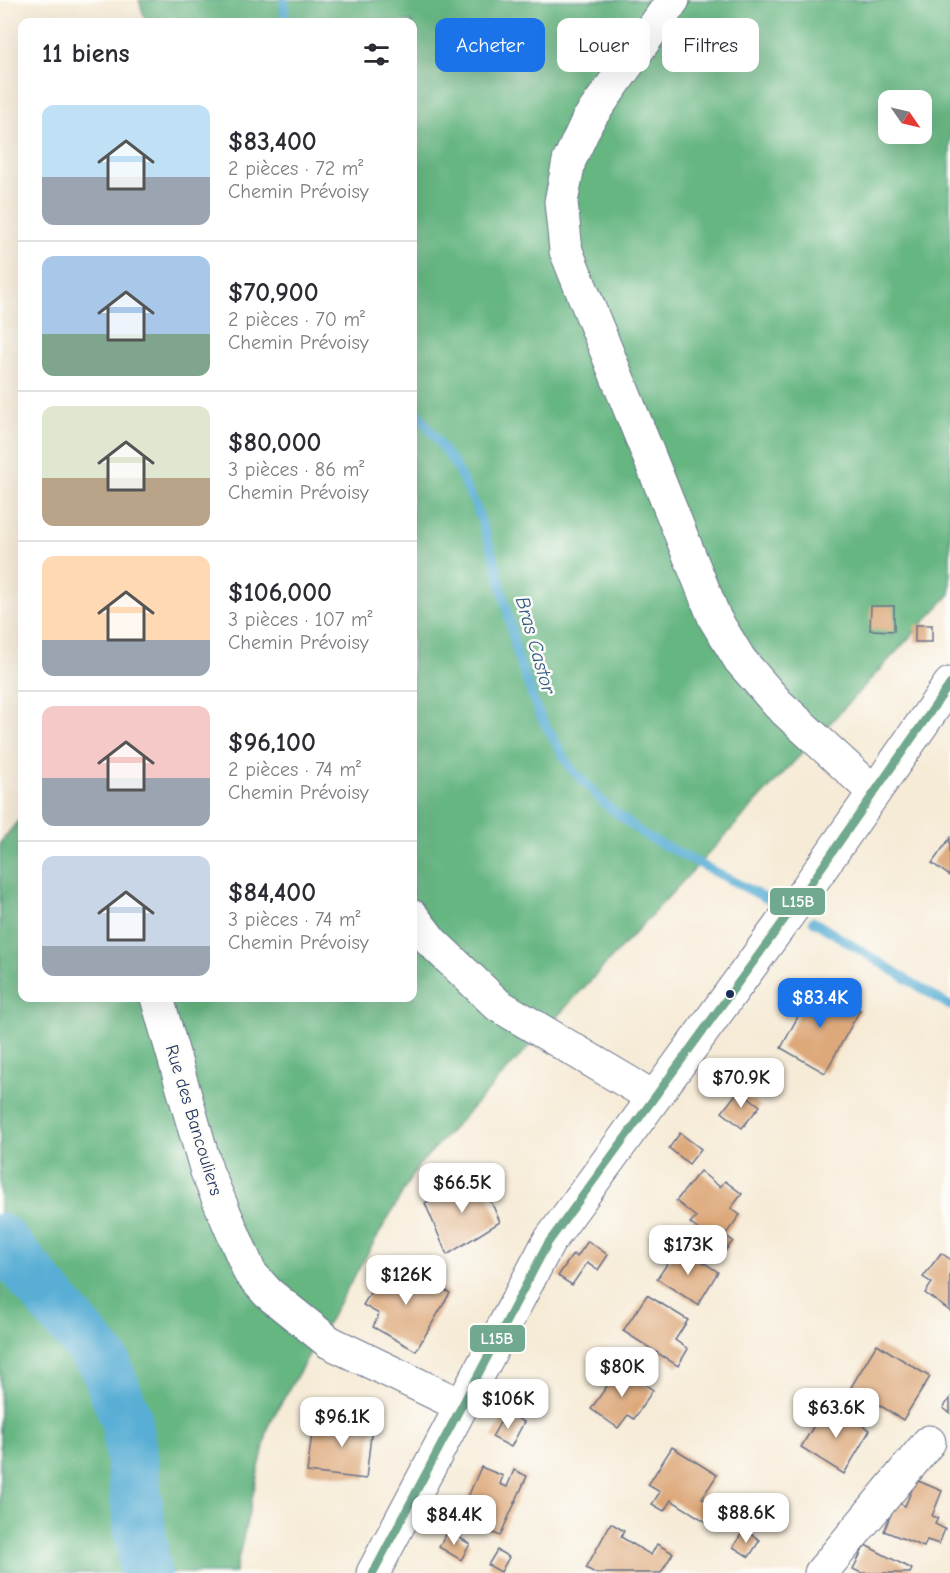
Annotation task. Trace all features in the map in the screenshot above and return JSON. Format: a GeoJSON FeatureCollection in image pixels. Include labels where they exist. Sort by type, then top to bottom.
{"type":"FeatureCollection","features":[{"type":"Feature","properties":{"kind":"street"},"geometry":{"type":"LineString","coordinates":[[673,0],[588,120],[569,161],[561,202],[566,252],[715,619],[740,660],[778,704],[874,792]]}},
{"type":"Feature","properties":{"kind":"street"},"geometry":{"type":"LineString","coordinates":[[373,1573],[548,1243],[806,890],[950,684]]}},
{"type":"Feature","properties":{"kind":"street"},"geometry":{"type":"LineString","coordinates":[[417,922],[432,942],[498,1005],[653,1097]]}},
{"type":"Feature","properties":{"kind":"street","name":"Rue des Bancouliers"},"geometry":{"type":"LineString","coordinates":[[158,1002],[207,1172],[250,1273],[268,1293],[329,1342],[462,1406]]}},
{"type":"Feature","properties":{"kind":"street"},"geometry":{"type":"LineString","coordinates":[[821,1573],[929,1442]]}},
{"type":"Feature","properties":{"kind":"green space"},"geometry":{"type":"Polygon","coordinates":[[[139,0],[950,0],[950,594],[418,1166],[269,1424],[235,1573],[0,1573],[0,843],[18,821],[18,1002],[417,1002],[417,18],[145,18],[139,0]]]}},
{"type":"Feature","properties":{"kind":"building"},"geometry":{"type":"Polygon","coordinates":[[[871,606],[894,606],[894,631],[870,630],[871,606]]]}},
{"type":"Feature","properties":{"kind":"building"},"geometry":{"type":"Polygon","coordinates":[[[915,625],[932,625],[932,642],[915,642],[915,625]]]}},
{"type":"Feature","properties":{"kind":"building"},"geometry":{"type":"Polygon","coordinates":[[[950,838],[950,876],[932,863],[950,838]]]}},
{"type":"Feature","properties":{"kind":"building"},"geometry":{"type":"Polygon","coordinates":[[[815,985],[860,1010],[825,1073],[781,1048],[815,985]]]}},
{"type":"Feature","properties":{"kind":"building"},"geometry":{"type":"Polygon","coordinates":[[[739,1090],[760,1106],[742,1128],[722,1112],[739,1090]]]}},
{"type":"Feature","properties":{"kind":"building"},"geometry":{"type":"Polygon","coordinates":[[[680,1133],[701,1149],[689,1164],[669,1148],[680,1133]]]}},
{"type":"Feature","properties":{"kind":"building"},"geometry":{"type":"Polygon","coordinates":[[[700,1171],[720,1187],[725,1181],[742,1194],[731,1208],[740,1215],[725,1235],[733,1241],[725,1251],[690,1223],[696,1217],[676,1201],[700,1171]]]}},
{"type":"Feature","properties":{"kind":"building"},"geometry":{"type":"Polygon","coordinates":[[[479,1174],[500,1222],[447,1255],[425,1203],[479,1174]]]}},
{"type":"Feature","properties":{"kind":"building"},"geometry":{"type":"Polygon","coordinates":[[[588,1241],[608,1255],[598,1270],[587,1263],[572,1285],[558,1276],[573,1254],[577,1257],[588,1241]]]}},
{"type":"Feature","properties":{"kind":"building"},"geometry":{"type":"Polygon","coordinates":[[[679,1246],[718,1272],[698,1305],[657,1279],[679,1246]]]}},
{"type":"Feature","properties":{"kind":"building"},"geometry":{"type":"Polygon","coordinates":[[[941,1253],[950,1259],[950,1311],[925,1293],[932,1283],[923,1277],[941,1253]]]}},
{"type":"Feature","properties":{"kind":"building"},"geometry":{"type":"Polygon","coordinates":[[[405,1267],[450,1293],[416,1351],[373,1327],[379,1314],[363,1305],[383,1271],[398,1279],[405,1267]]]}},
{"type":"Feature","properties":{"kind":"building"},"geometry":{"type":"Polygon","coordinates":[[[647,1295],[688,1320],[675,1340],[688,1349],[678,1366],[623,1331],[647,1295]]]}},
{"type":"Feature","properties":{"kind":"building"},"geometry":{"type":"Polygon","coordinates":[[[877,1344],[930,1377],[903,1420],[851,1387],[877,1344]]]}},
{"type":"Feature","properties":{"kind":"building"},"geometry":{"type":"Polygon","coordinates":[[[620,1367],[653,1390],[634,1419],[628,1415],[618,1428],[591,1409],[620,1367]]]}},
{"type":"Feature","properties":{"kind":"building"},"geometry":{"type":"Polygon","coordinates":[[[950,1398],[950,1413],[943,1408],[950,1398]]]}},
{"type":"Feature","properties":{"kind":"building"},"geometry":{"type":"Polygon","coordinates":[[[827,1404],[870,1430],[844,1474],[801,1447],[827,1404]]]}},
{"type":"Feature","properties":{"kind":"building"},"geometry":{"type":"Polygon","coordinates":[[[506,1412],[524,1422],[511,1447],[492,1437],[506,1412]]]}},
{"type":"Feature","properties":{"kind":"building"},"geometry":{"type":"Polygon","coordinates":[[[341,1415],[373,1418],[366,1479],[307,1472],[313,1425],[339,1428],[341,1415]]]}},
{"type":"Feature","properties":{"kind":"building"},"geometry":{"type":"Polygon","coordinates":[[[672,1447],[717,1475],[702,1498],[717,1508],[708,1523],[671,1500],[664,1511],[652,1504],[660,1492],[648,1485],[672,1447]]]}},
{"type":"Feature","properties":{"kind":"building"},"geometry":{"type":"Polygon","coordinates":[[[481,1467],[503,1476],[500,1484],[507,1487],[514,1470],[527,1476],[500,1536],[487,1530],[493,1519],[464,1506],[481,1467]]]}},
{"type":"Feature","properties":{"kind":"building"},"geometry":{"type":"Polygon","coordinates":[[[916,1480],[942,1491],[932,1516],[938,1518],[935,1524],[945,1529],[939,1544],[927,1540],[924,1547],[884,1531],[896,1502],[905,1506],[916,1480]]]}},
{"type":"Feature","properties":{"kind":"building"},"geometry":{"type":"Polygon","coordinates":[[[611,1523],[624,1531],[621,1537],[651,1555],[657,1544],[673,1553],[661,1573],[595,1573],[586,1568],[611,1523]]]}},
{"type":"Feature","properties":{"kind":"building"},"geometry":{"type":"Polygon","coordinates":[[[744,1530],[760,1540],[749,1557],[733,1547],[744,1530]]]}},
{"type":"Feature","properties":{"kind":"building"},"geometry":{"type":"Polygon","coordinates":[[[448,1531],[470,1544],[461,1560],[439,1547],[448,1531]]]}},
{"type":"Feature","properties":{"kind":"building"},"geometry":{"type":"Polygon","coordinates":[[[865,1545],[912,1569],[910,1573],[861,1573],[853,1569],[865,1545]]]}},
{"type":"Feature","properties":{"kind":"building"},"geometry":{"type":"Polygon","coordinates":[[[497,1550],[509,1557],[501,1572],[488,1565],[497,1550]]]}},
{"type":"Feature","properties":{"kind":"waterway","name":"Bras Castor"},"geometry":{"type":"LineString","coordinates":[[284,0],[285,18]]}},
{"type":"Feature","properties":{"kind":"waterway","name":"Bras Castor"},"geometry":{"type":"LineString","coordinates":[[417,412],[455,465],[477,509],[496,564],[518,658],[539,714],[570,767],[605,804],[646,836],[775,903]]}},
{"type":"Feature","properties":{"kind":"waterway","name":"Bras Castor"},"geometry":{"type":"LineString","coordinates":[[813,921],[950,1006]]}},
{"type":"Feature","properties":{"kind":"waterway"},"geometry":{"type":"LineString","coordinates":[[0,1239],[104,1362],[127,1421],[145,1573]]}},
{"type":"Feature","properties":{"kind":"transit line","name":"L15B"},"geometry":{"type":"LineString","coordinates":[[373,1573],[548,1243],[806,890],[950,684]]}}]}
